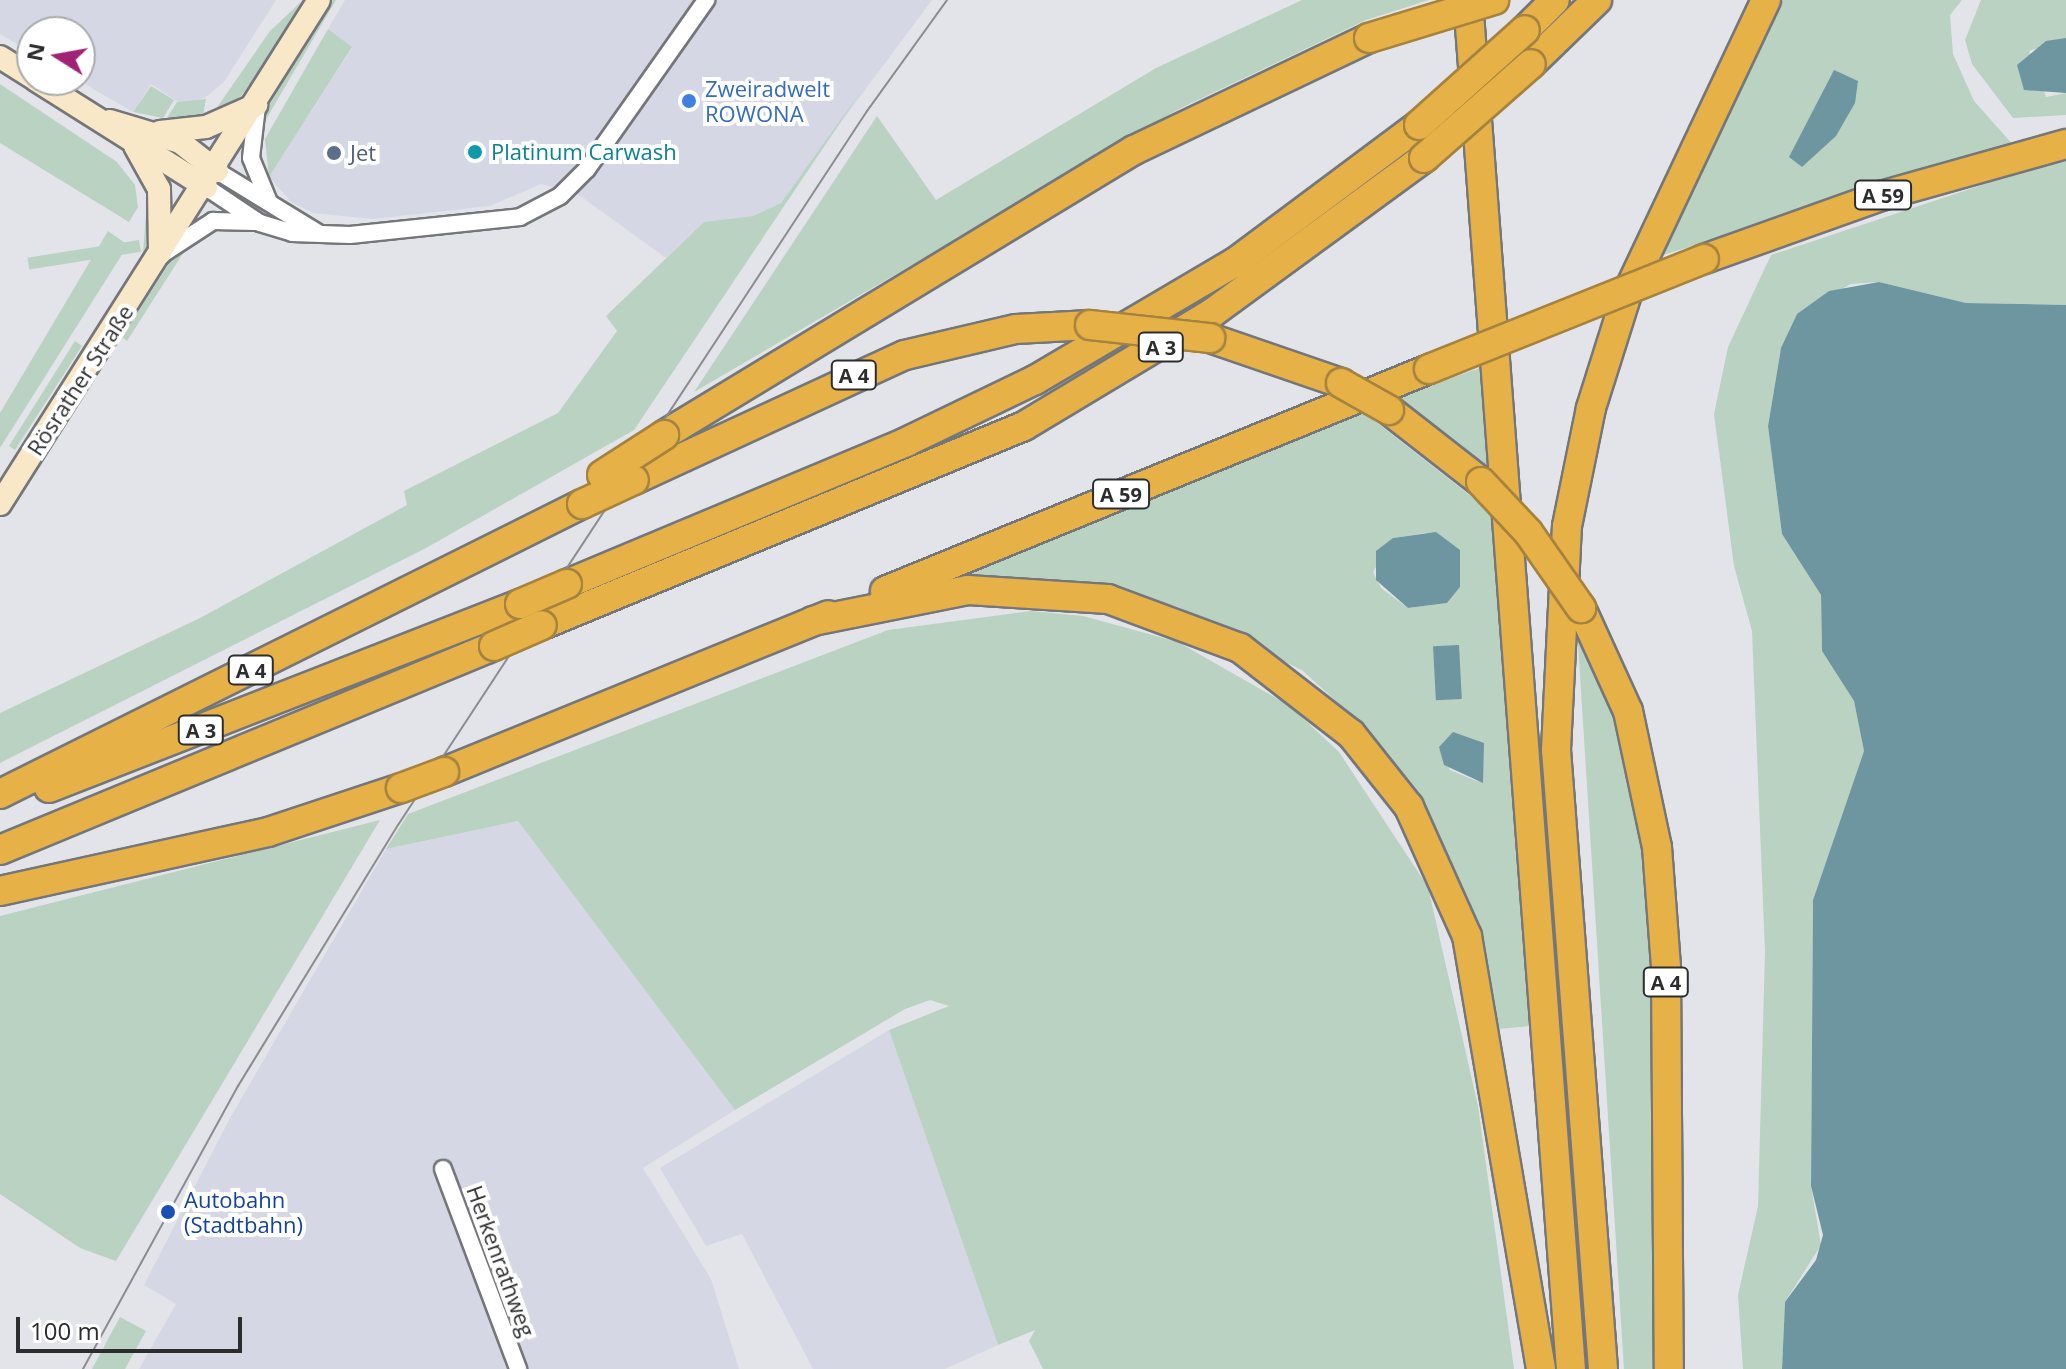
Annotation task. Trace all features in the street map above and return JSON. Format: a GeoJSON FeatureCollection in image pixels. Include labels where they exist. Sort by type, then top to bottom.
{"type":"FeatureCollection","features":[{"type":"Feature","properties":{"kind":"highway"},"geometry":{"type":"LineString","coordinates":[[1468,0],[1571,1369]]}},
{"type":"Feature","properties":{"kind":"highway"},"geometry":{"type":"LineString","coordinates":[[499,541],[664,435],[1134,150],[1369,38],[1494,0]]}},
{"type":"Feature","properties":{"kind":"highway","name":"A 3"},"geometry":{"type":"LineString","coordinates":[[0,807],[520,604],[906,442],[1049,372],[1234,263],[1419,125],[1555,0]]}},
{"type":"Feature","properties":{"kind":"highway","name":"A 3"},"geometry":{"type":"LineString","coordinates":[[0,850],[1024,426],[1212,313],[1424,158],[1531,64],[1597,0]]}},
{"type":"Feature","properties":{"kind":"highway"},"geometry":{"type":"LineString","coordinates":[[1603,1369],[1556,750],[1567,526],[1591,408],[1627,294],[1766,0]]}},
{"type":"Feature","properties":{"kind":"highway","name":"A 59"},"geometry":{"type":"LineString","coordinates":[[813,621],[1704,259],[1881,196],[2066,144]]}},
{"type":"Feature","properties":{"kind":"highway","name":"A 4"},"geometry":{"type":"LineString","coordinates":[[0,794],[499,541],[905,355],[1016,329],[1090,325],[1210,338],[1341,383],[1389,410],[1481,482],[1581,608],[1628,711],[1657,847],[1666,968],[1669,1369]]}},
{"type":"Feature","properties":{"kind":"highway"},"geometry":{"type":"LineString","coordinates":[[0,891],[255,835],[401,788],[813,621],[968,590],[1108,599],[1240,648],[1351,734],[1425,835],[1467,936],[1541,1369]]}},
{"type":"Feature","properties":{"kind":"main road","name":"Rösrather Straße"},"geometry":{"type":"LineString","coordinates":[[0,504],[212,179],[319,0]]}},
{"type":"Feature","properties":{"kind":"main road"},"geometry":{"type":"LineString","coordinates":[[61,96],[135,145],[212,179]]}},
{"type":"Feature","properties":{"kind":"main road"},"geometry":{"type":"LineString","coordinates":[[97,118],[154,132],[206,127],[257,104]]}},
{"type":"Feature","properties":{"kind":"main road"},"geometry":{"type":"LineString","coordinates":[[154,132],[212,179]]}},
{"type":"Feature","properties":{"kind":"main road"},"geometry":{"type":"LineString","coordinates":[[135,145],[159,189],[160,256]]}},
{"type":"Feature","properties":{"kind":"street","name":"Rösrather Straße"},"geometry":{"type":"LineString","coordinates":[[160,256],[213,221],[260,223],[320,233],[472,226],[520,217],[560,196],[706,0]]}},
{"type":"Feature","properties":{"kind":"street"},"geometry":{"type":"LineString","coordinates":[[257,104],[251,158],[270,203]]}},
{"type":"Feature","properties":{"kind":"street"},"geometry":{"type":"LineString","coordinates":[[212,179],[270,203],[320,233]]}},
{"type":"Feature","properties":{"kind":"street"},"geometry":{"type":"LineString","coordinates":[[212,179],[260,223]]}},
{"type":"Feature","properties":{"kind":"street","name":"Herkenrathweg"},"geometry":{"type":"LineString","coordinates":[[443,1169],[518,1369]]}},
{"type":"Feature","properties":{"kind":"shaded area"},"geometry":{"type":"Polygon","coordinates":[[[0,0],[276,0],[224,82],[206,97],[183,105],[151,84],[133,112],[96,90],[96,16],[16,16],[16,44],[0,34],[0,0]]]}},
{"type":"Feature","properties":{"kind":"shaded area"},"geometry":{"type":"Polygon","coordinates":[[[345,0],[932,0],[781,203],[753,216],[704,222],[666,258],[576,193],[541,184],[490,206],[373,219],[313,213],[291,202],[269,177],[352,48],[328,29],[345,0]]]}},
{"type":"Feature","properties":{"kind":"shaded area"},"geometry":{"type":"Polygon","coordinates":[[[518,821],[735,1110],[643,1168],[711,1279],[739,1369],[139,1369],[176,1304],[144,1285],[230,1118],[386,849],[518,821]]]}},
{"type":"Feature","properties":{"kind":"shaded area"},"geometry":{"type":"Polygon","coordinates":[[[889,1030],[998,1345],[945,1369],[813,1369],[742,1234],[706,1246],[660,1168],[889,1030]]]}},
{"type":"Feature","properties":{"kind":"green space"},"geometry":{"type":"Polygon","coordinates":[[[303,0],[310,0],[241,96],[209,119],[270,31],[303,0]]]}},
{"type":"Feature","properties":{"kind":"green space"},"geometry":{"type":"Polygon","coordinates":[[[329,0],[336,0],[258,133],[266,111],[329,0]]]}},
{"type":"Feature","properties":{"kind":"green space"},"geometry":{"type":"Polygon","coordinates":[[[1302,0],[1429,0],[1366,20],[1179,109],[694,392],[877,116],[936,200],[1156,68],[1302,0]]]}},
{"type":"Feature","properties":{"kind":"green space"},"geometry":{"type":"Polygon","coordinates":[[[1783,0],[1962,0],[1950,15],[1953,54],[1974,101],[2015,147],[1663,255],[1783,0]],[[1816,116],[1790,157],[1802,167],[1816,116]]]}},
{"type":"Feature","properties":{"kind":"green space"},"geometry":{"type":"Polygon","coordinates":[[[1981,0],[2066,0],[2066,38],[2029,51],[2046,97],[2066,93],[2066,115],[2013,118],[1972,64],[1965,40],[1981,0]]]}},
{"type":"Feature","properties":{"kind":"green space"},"geometry":{"type":"Polygon","coordinates":[[[328,29],[352,47],[269,177],[265,139],[328,29]]]}},
{"type":"Feature","properties":{"kind":"green space"},"geometry":{"type":"Polygon","coordinates":[[[0,84],[117,162],[135,185],[138,207],[129,222],[0,143],[0,84]]]}},
{"type":"Feature","properties":{"kind":"green space"},"geometry":{"type":"Polygon","coordinates":[[[151,86],[174,100],[163,118],[133,112],[151,86]]]}},
{"type":"Feature","properties":{"kind":"green space"},"geometry":{"type":"Polygon","coordinates":[[[862,90],[634,430],[426,548],[0,763],[0,713],[200,618],[407,505],[404,491],[558,413],[617,331],[606,316],[704,222],[753,216],[781,203],[862,90]]]}},
{"type":"Feature","properties":{"kind":"green space"},"geometry":{"type":"Polygon","coordinates":[[[206,99],[203,115],[167,118],[177,102],[206,99]]]}},
{"type":"Feature","properties":{"kind":"green space"},"geometry":{"type":"Polygon","coordinates":[[[2066,157],[2066,305],[1966,303],[1879,282],[1851,284],[1797,314],[1780,353],[1768,426],[1782,534],[1821,595],[1822,651],[1854,701],[1864,751],[1813,900],[1811,1186],[1821,1245],[1785,1302],[1782,1369],[1743,1369],[1738,1295],[1758,1206],[1765,952],[1752,631],[1734,566],[1714,414],[1728,347],[1771,255],[2066,157]]]}},
{"type":"Feature","properties":{"kind":"green space"},"geometry":{"type":"Polygon","coordinates":[[[156,195],[153,245],[0,489],[143,254],[147,198],[156,195]]]}},
{"type":"Feature","properties":{"kind":"green space"},"geometry":{"type":"Polygon","coordinates":[[[108,231],[128,245],[0,448],[0,413],[108,231]]]}},
{"type":"Feature","properties":{"kind":"green space"},"geometry":{"type":"Polygon","coordinates":[[[192,239],[127,341],[122,337],[175,254],[192,239]]]}},
{"type":"Feature","properties":{"kind":"green space"},"geometry":{"type":"Polygon","coordinates":[[[139,240],[141,252],[29,270],[27,258],[139,240]]]}},
{"type":"Feature","properties":{"kind":"green space"},"geometry":{"type":"Polygon","coordinates":[[[75,341],[82,346],[15,450],[9,446],[75,341]]]}},
{"type":"Feature","properties":{"kind":"green space"},"geometry":{"type":"Polygon","coordinates":[[[1480,368],[1488,469],[1397,397],[1480,368]]]}},
{"type":"Feature","properties":{"kind":"green space"},"geometry":{"type":"Polygon","coordinates":[[[1362,411],[1491,512],[1530,1026],[1498,1029],[1481,957],[1410,783],[1360,723],[1303,671],[1178,607],[1118,591],[1016,579],[956,584],[957,576],[1362,411]],[[1425,533],[1393,538],[1373,572],[1381,588],[1408,608],[1447,603],[1460,587],[1460,550],[1425,533]],[[1439,747],[1450,770],[1479,782],[1439,747]]]}},
{"type":"Feature","properties":{"kind":"green space"},"geometry":{"type":"Polygon","coordinates":[[[1031,611],[1083,616],[1178,642],[1290,706],[1339,752],[1428,887],[1478,1106],[1514,1369],[1043,1369],[1029,1341],[1035,1330],[998,1345],[889,1030],[949,1006],[930,1000],[905,1009],[735,1110],[518,821],[386,849],[408,814],[888,630],[1031,611]]]}},
{"type":"Feature","properties":{"kind":"green space"},"geometry":{"type":"Polygon","coordinates":[[[1576,612],[1606,684],[1634,785],[1651,911],[1655,1369],[1624,1369],[1576,612]]]}},
{"type":"Feature","properties":{"kind":"green space"},"geometry":{"type":"Polygon","coordinates":[[[380,820],[116,1261],[80,1248],[0,1194],[0,916],[380,820]]]}},
{"type":"Feature","properties":{"kind":"green space"},"geometry":{"type":"Polygon","coordinates":[[[120,1317],[146,1331],[125,1369],[92,1369],[120,1317]]]}},
{"type":"Feature","properties":{"kind":"water"},"geometry":{"type":"Polygon","coordinates":[[[2066,38],[2066,93],[2024,90],[2017,65],[2046,41],[2066,38]]]}},
{"type":"Feature","properties":{"kind":"water"},"geometry":{"type":"Polygon","coordinates":[[[1834,70],[1858,81],[1855,103],[1836,136],[1802,167],[1789,157],[1834,70]]]}},
{"type":"Feature","properties":{"kind":"water"},"geometry":{"type":"Polygon","coordinates":[[[1879,282],[1966,303],[2066,305],[2066,1369],[1782,1369],[1785,1302],[1816,1260],[1823,1235],[1811,1186],[1813,900],[1864,751],[1854,701],[1822,651],[1821,595],[1782,534],[1768,426],[1781,348],[1797,314],[1829,291],[1879,282]]]}},
{"type":"Feature","properties":{"kind":"water"},"geometry":{"type":"Polygon","coordinates":[[[1436,532],[1460,550],[1460,587],[1447,603],[1408,608],[1376,580],[1376,551],[1393,538],[1436,532]]]}},
{"type":"Feature","properties":{"kind":"water"},"geometry":{"type":"Polygon","coordinates":[[[1459,645],[1462,699],[1436,700],[1433,646],[1459,645]]]}},
{"type":"Feature","properties":{"kind":"water"},"geometry":{"type":"Polygon","coordinates":[[[1453,732],[1484,743],[1483,783],[1444,765],[1439,747],[1453,732]]]}},
{"type":"Feature","properties":{"kind":"tram line"},"geometry":{"type":"LineString","coordinates":[[83,1369],[238,1086],[398,825],[867,111],[947,0]]}},
{"type":"Feature","properties":{"kind":"place","name":"Zweiradwelt ROWONA"},"geometry":{"type":"Point","coordinates":[689,101]}},
{"type":"Feature","properties":{"kind":"place","name":"Platinum Carwash"},"geometry":{"type":"Point","coordinates":[475,152]}},
{"type":"Feature","properties":{"kind":"place","name":"Jet"},"geometry":{"type":"Point","coordinates":[334,153]}},
{"type":"Feature","properties":{"kind":"place","name":"Autobahn (Stadtbahn)"},"geometry":{"type":"Point","coordinates":[168,1212]}}]}
